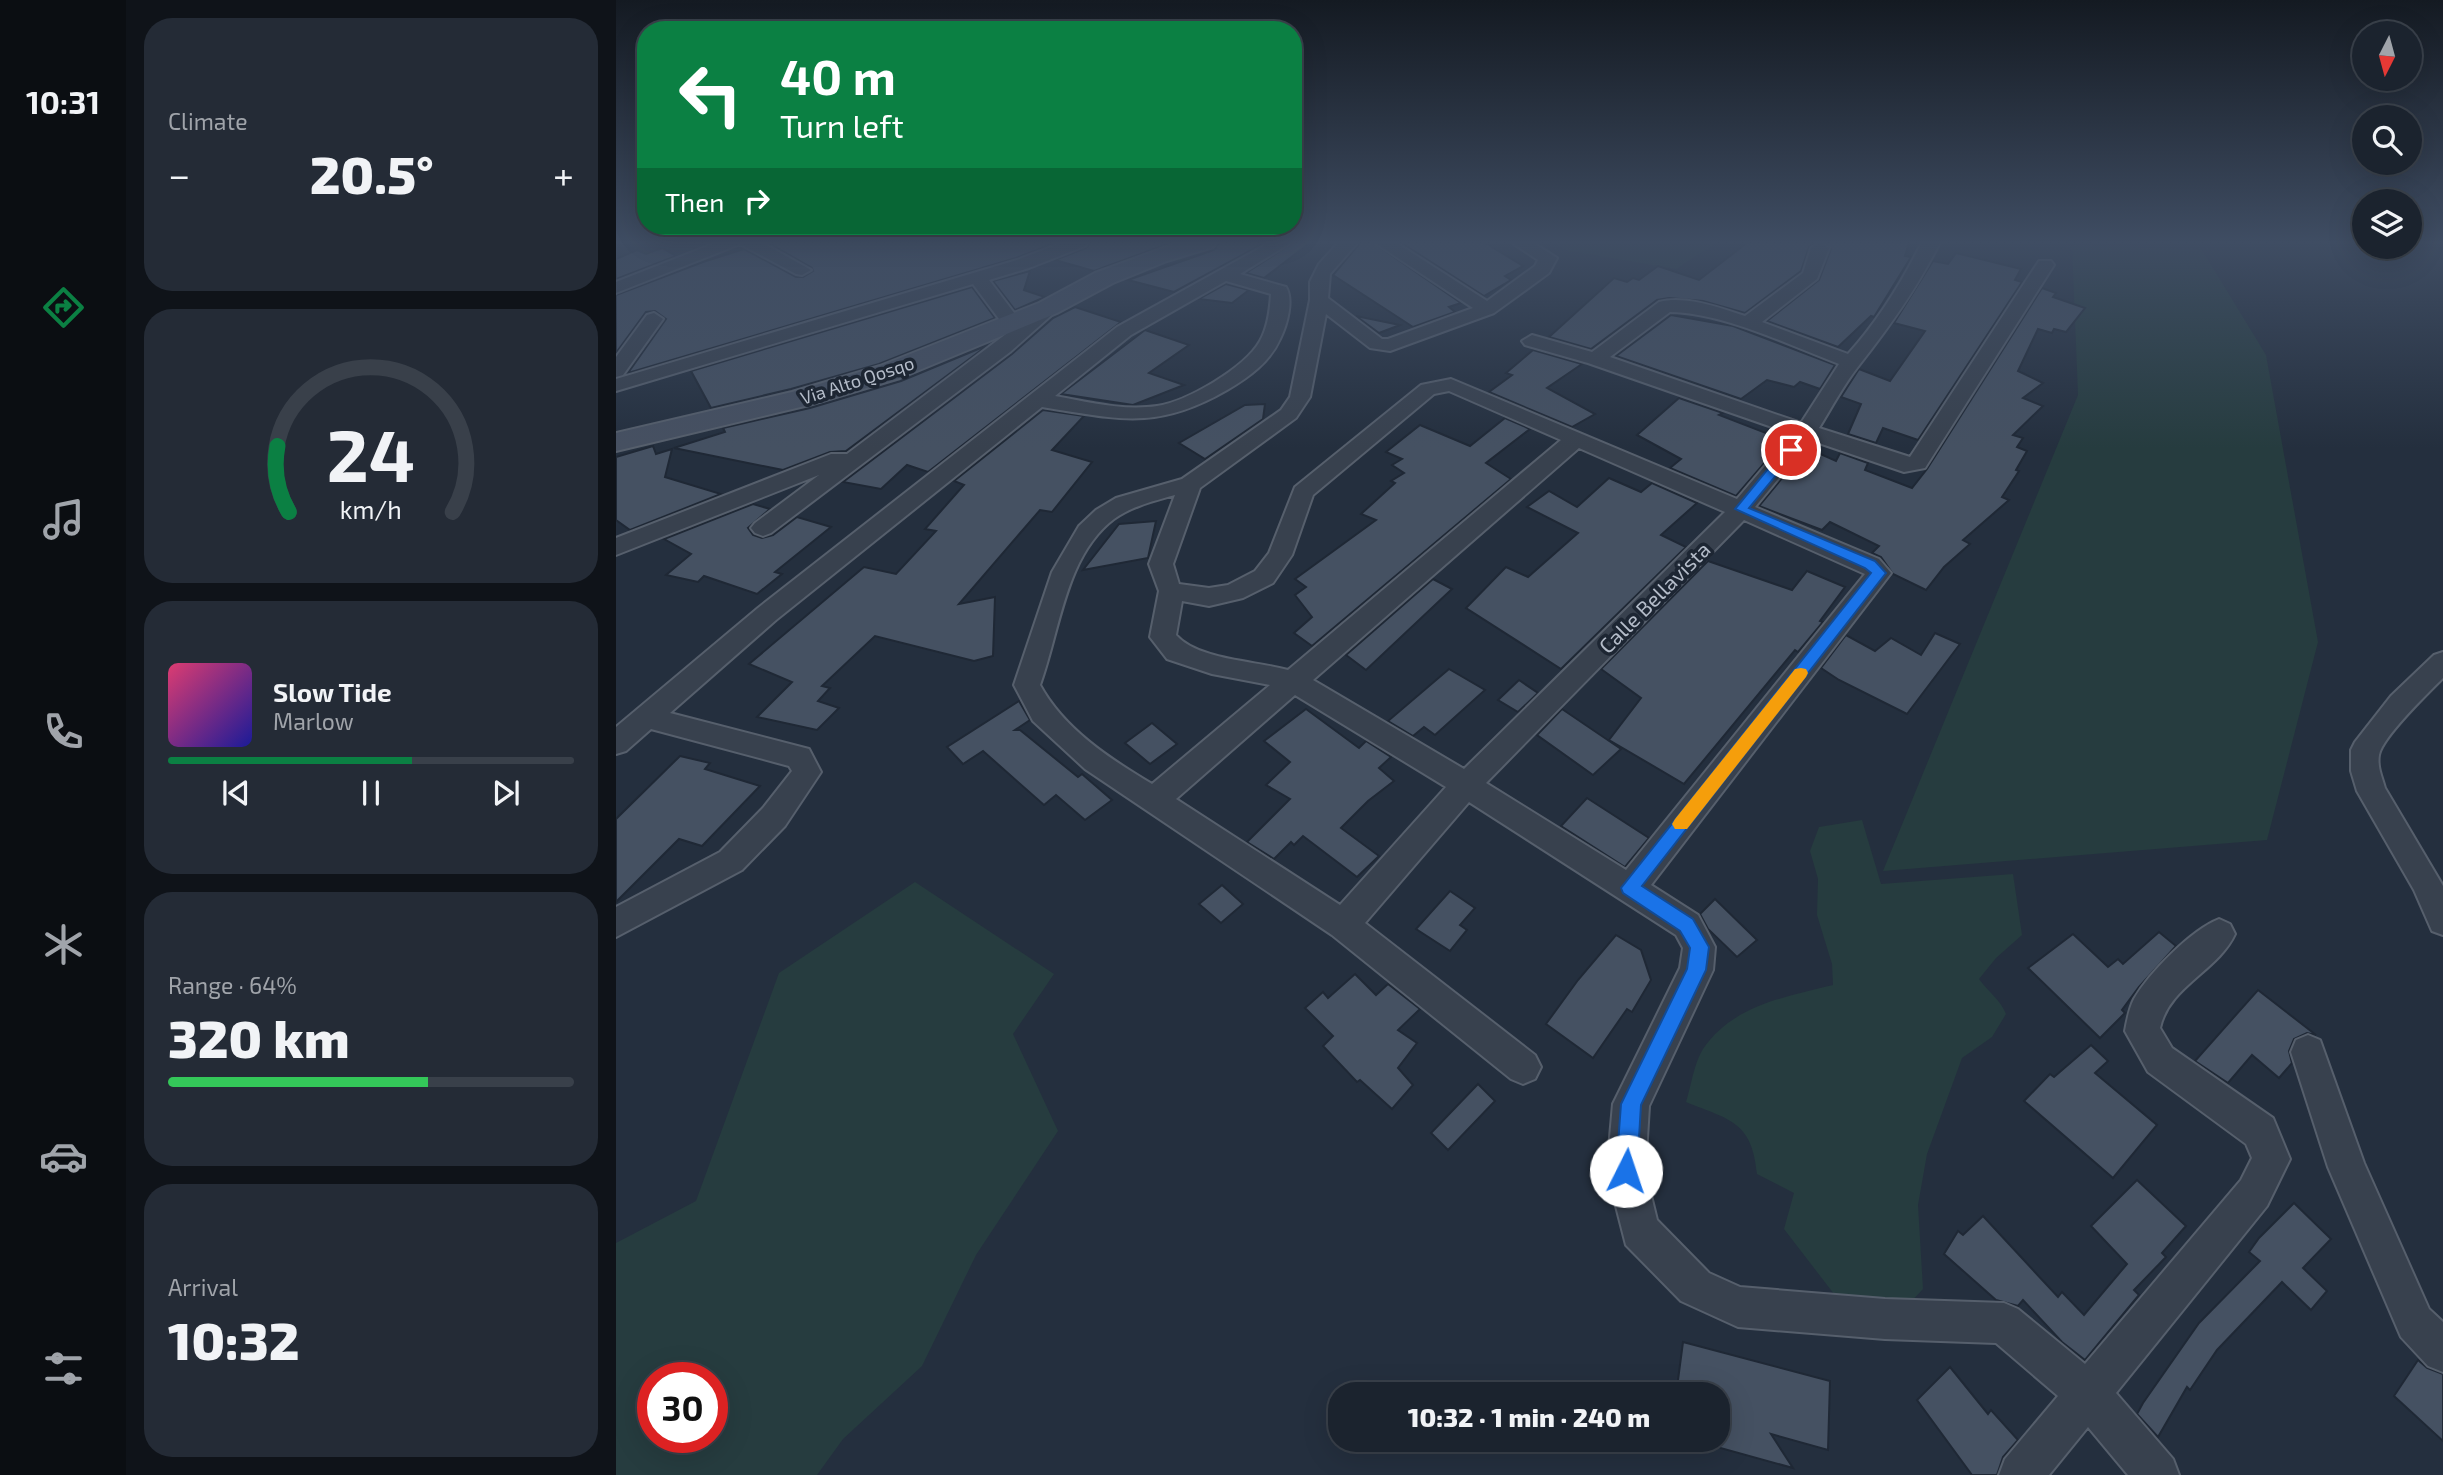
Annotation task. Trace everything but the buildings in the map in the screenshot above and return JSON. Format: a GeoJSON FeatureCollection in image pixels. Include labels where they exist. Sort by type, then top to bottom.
{"type":"FeatureCollection","features":[{"type":"Feature","properties":{"kind":"street"},"geometry":{"type":"LineString","coordinates":[[616,385],[864,311]]}},
{"type":"Feature","properties":{"kind":"street"},"geometry":{"type":"LineString","coordinates":[[1003,311],[1012,323]]}},
{"type":"Feature","properties":{"kind":"street","name":"Via Alto Qosqo"},"geometry":{"type":"LineString","coordinates":[[616,442],[799,399],[890,372],[1039,311]]}},
{"type":"Feature","properties":{"kind":"street"},"geometry":{"type":"LineString","coordinates":[[763,528],[1003,348],[1044,311]]}},
{"type":"Feature","properties":{"kind":"street"},"geometry":{"type":"LineString","coordinates":[[616,743],[767,614],[1124,331],[1159,311]]}},
{"type":"Feature","properties":{"kind":"street"},"geometry":{"type":"LineString","coordinates":[[1038,400],[1122,412],[1165,412],[1197,399],[1243,373],[1264,351],[1278,323],[1279,311]]}},
{"type":"Feature","properties":{"kind":"street"},"geometry":{"type":"LineString","coordinates":[[1317,311],[1300,397],[1289,414],[1190,484],[1134,499],[1104,515],[1082,540],[1059,582],[1027,685],[1042,712],[1063,733],[1128,786],[1154,800],[1343,925],[1523,1067]]}},
{"type":"Feature","properties":{"kind":"street"},"geometry":{"type":"LineString","coordinates":[[1333,311],[1377,344],[1390,345],[1482,311]]}},
{"type":"Feature","properties":{"kind":"street"},"geometry":{"type":"LineString","coordinates":[[1595,359],[1660,311]]}},
{"type":"Feature","properties":{"kind":"street"},"geometry":{"type":"LineString","coordinates":[[1702,311],[1747,324],[1851,362]]}},
{"type":"Feature","properties":{"kind":"street"},"geometry":{"type":"LineString","coordinates":[[1747,324],[1764,311]]}},
{"type":"Feature","properties":{"kind":"street","name":"Calle Bellavista"},"geometry":{"type":"LineString","coordinates":[[1343,925],[1466,785],[1741,509],[1807,430],[1851,362],[1872,339],[1891,311]]}},
{"type":"Feature","properties":{"kind":"street"},"geometry":{"type":"LineString","coordinates":[[1532,341],[1595,359],[1904,465],[1917,463],[2015,311]]}},
{"type":"Feature","properties":{"kind":"street"},"geometry":{"type":"LineString","coordinates":[[620,361],[653,319]]}},
{"type":"Feature","properties":{"kind":"street"},"geometry":{"type":"LineString","coordinates":[[1171,591],[1209,597],[1234,592],[1264,577],[1280,555],[1303,492],[1428,388],[1451,385],[1870,565],[1879,573],[1630,888]]}},
{"type":"Feature","properties":{"kind":"street"},"geometry":{"type":"LineString","coordinates":[[1154,800],[1577,438]]}},
{"type":"Feature","properties":{"kind":"street"},"geometry":{"type":"LineString","coordinates":[[616,547],[874,445]]}},
{"type":"Feature","properties":{"kind":"street"},"geometry":{"type":"LineString","coordinates":[[1190,484],[1161,564],[1164,580],[1171,591],[1163,637],[1176,652],[1212,664],[1260,672],[1295,682],[1466,785],[1687,925],[1699,947],[1696,970],[1631,1104],[1626,1171],[1640,1231],[1695,1287],[1738,1307],[1885,1319],[2004,1323],[2089,1395],[2157,1475]]}},
{"type":"Feature","properties":{"kind":"street"},"geometry":{"type":"LineString","coordinates":[[2443,662],[2401,703],[2365,750],[2365,771],[2372,791],[2426,883],[2443,921]]}},
{"type":"Feature","properties":{"kind":"street"},"geometry":{"type":"LineString","coordinates":[[616,923],[731,861],[774,817],[807,772],[799,757],[648,718]]}},
{"type":"Feature","properties":{"kind":"street"},"geometry":{"type":"LineString","coordinates":[[2021,1475],[2254,1193],[2271,1159],[2260,1131],[2160,1060],[2143,1031],[2147,1009],[2154,999],[2176,972],[2218,934]]}},
{"type":"Feature","properties":{"kind":"street"},"geometry":{"type":"LineString","coordinates":[[2308,1052],[2347,1167],[2415,1323],[2443,1351]]}},
{"type":"Feature","properties":{"kind":"green space"},"geometry":{"type":"Polygon","coordinates":[[[2075,311],[2239,311],[2266,355],[2318,642],[2267,840],[1883,871],[2078,395],[2075,311]]]}},
{"type":"Feature","properties":{"kind":"green space"},"geometry":{"type":"Polygon","coordinates":[[[1862,820],[1881,884],[2013,874],[2022,935],[1996,958],[1979,979],[2001,1004],[2006,1014],[1992,1037],[1962,1058],[1927,1154],[1918,1205],[1923,1289],[1907,1306],[1870,1305],[1834,1294],[1784,1229],[1794,1193],[1757,1174],[1750,1143],[1736,1125],[1715,1113],[1686,1102],[1703,1049],[1729,1022],[1761,1005],[1833,985],[1832,964],[1817,915],[1818,879],[1810,851],[1819,827],[1862,820]]]}},
{"type":"Feature","properties":{"kind":"green space"},"geometry":{"type":"Polygon","coordinates":[[[915,882],[1054,974],[1013,1034],[1058,1131],[976,1255],[922,1366],[843,1439],[817,1475],[616,1475],[616,1243],[696,1201],[779,973],[915,882]]]}},
{"type":"Feature","properties":{"kind":"slow traffic"},"geometry":{"type":"LineString","coordinates":[[1681,824],[1801,673]]}},
{"type":"Feature","properties":{"kind":"route"},"geometry":{"type":"LineString","coordinates":[[1626,1171],[1631,1104],[1696,970],[1699,947],[1687,925],[1630,888],[1879,573],[1870,565],[1741,509],[1791,450]]}}]}
